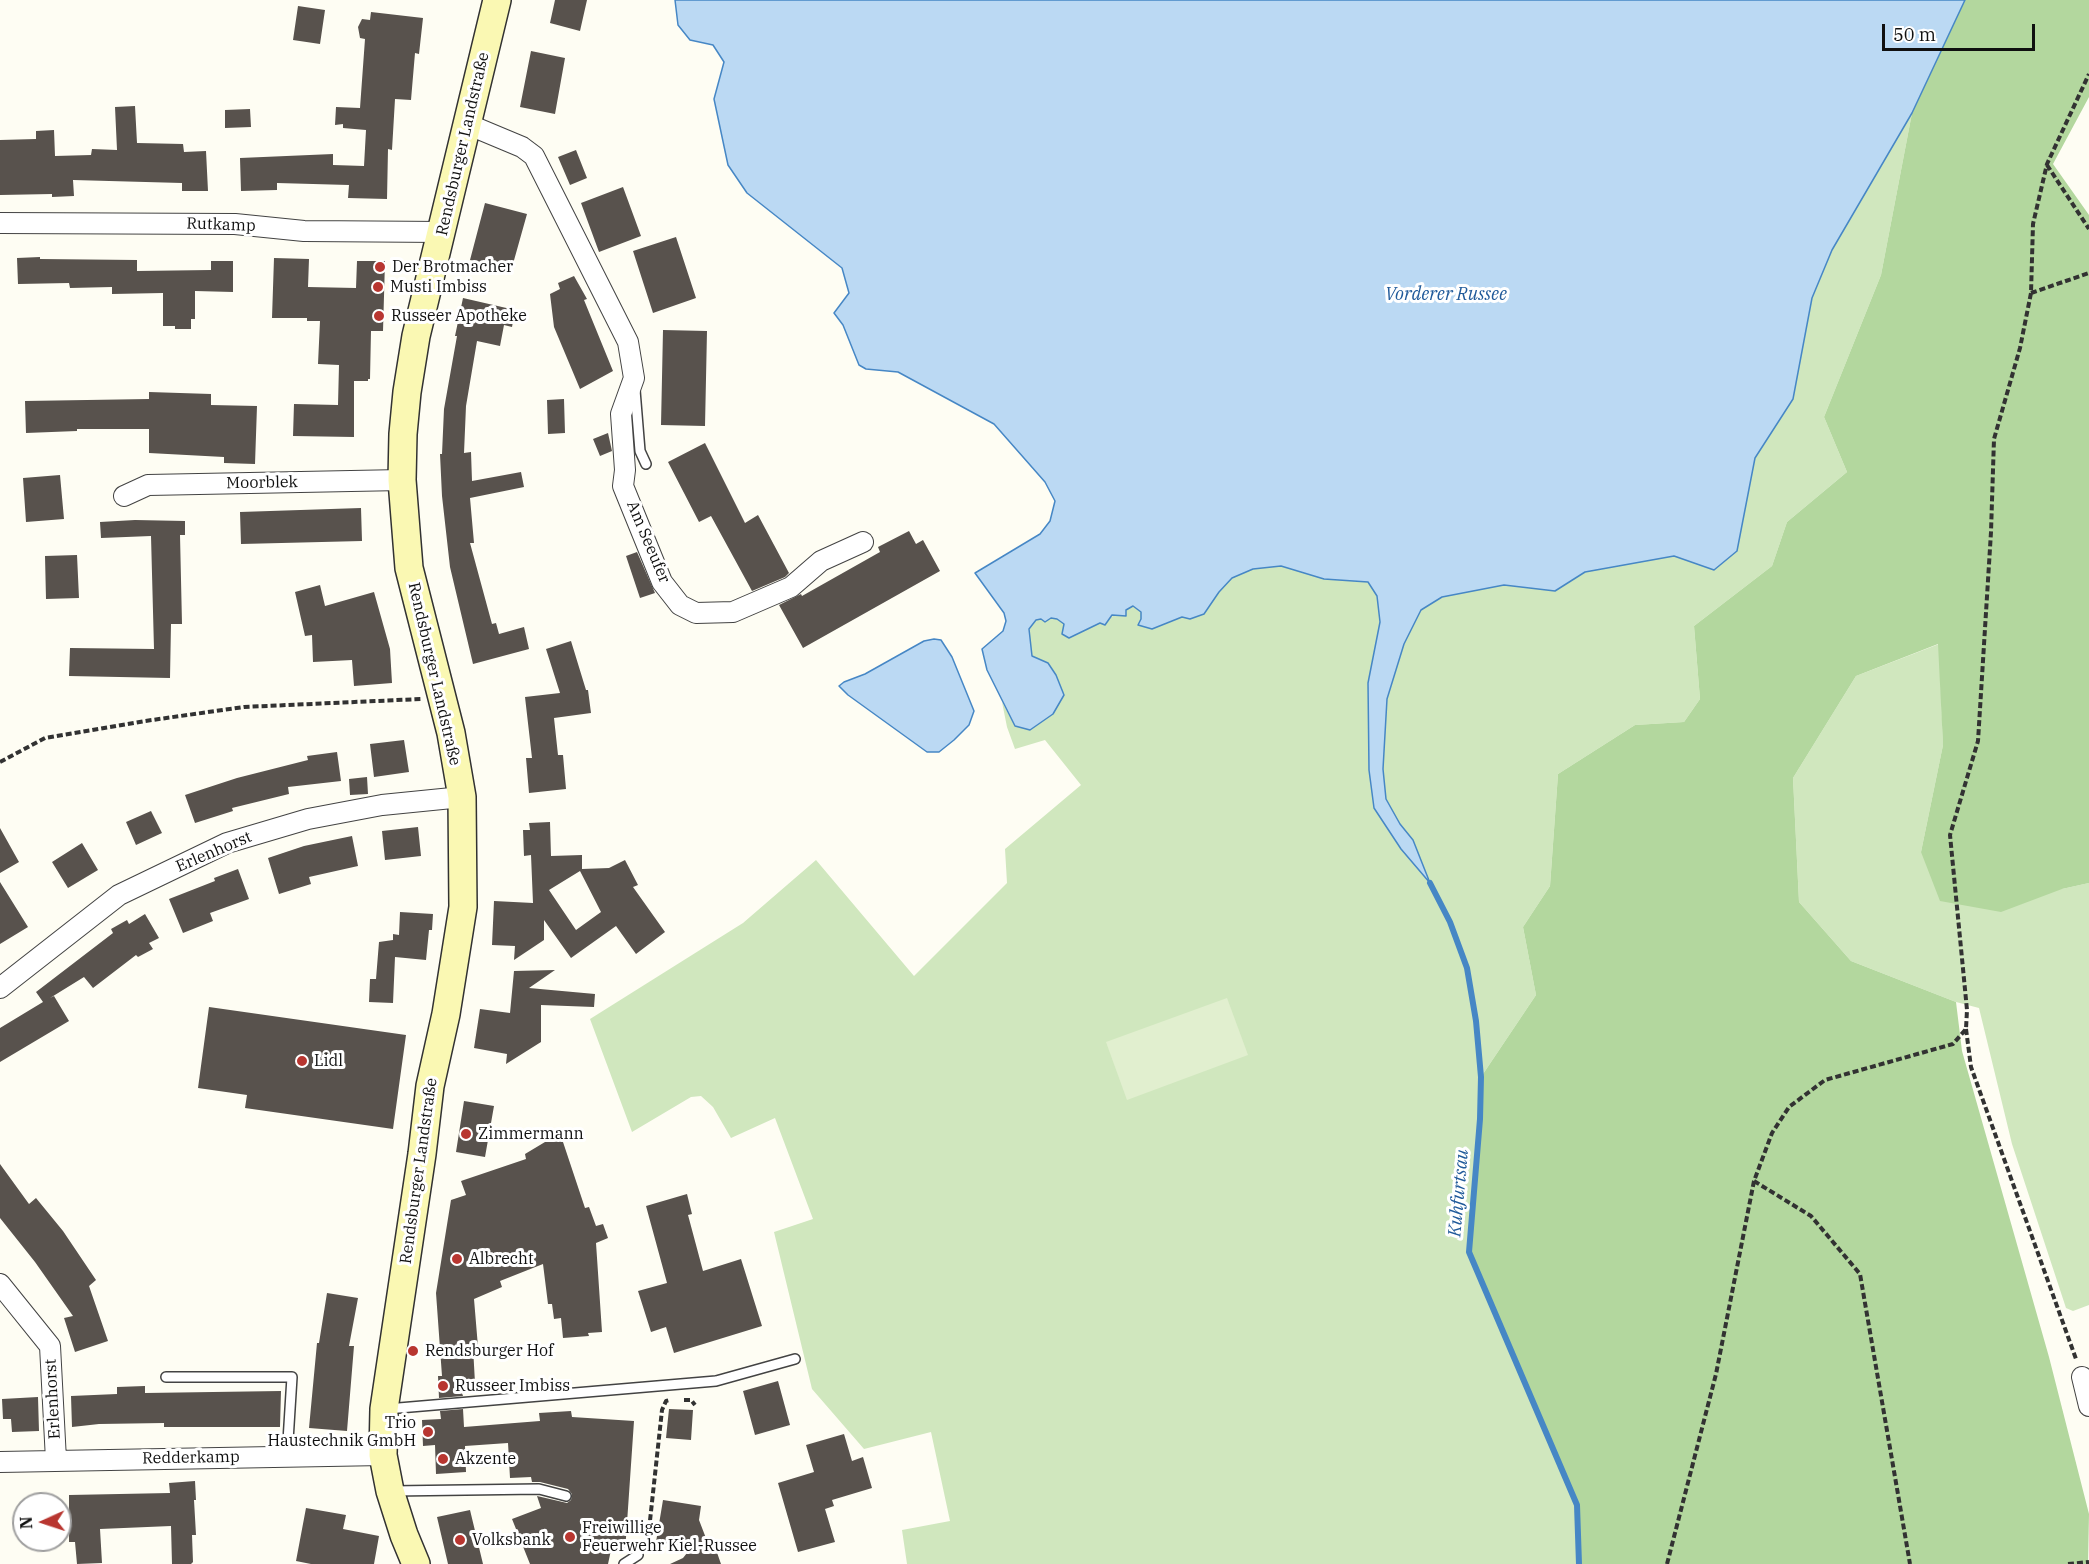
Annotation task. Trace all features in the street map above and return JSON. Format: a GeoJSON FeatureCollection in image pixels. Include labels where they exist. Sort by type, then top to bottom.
{"type":"FeatureCollection","features":[{"type":"Feature","properties":{"kind":"street","name":"Rendsburger Landstraße"},"geometry":{"type":"LineString","coordinates":[[416,1564],[390,1491],[383,1455],[384,1409],[430,1086],[446,1014],[463,906],[462,797],[451,733],[409,568],[402,480],[403,434],[416,336],[497,0]]}},
{"type":"Feature","properties":{"kind":"street","name":"Am Seeufer"},"geometry":{"type":"LineString","coordinates":[[467,124],[522,147],[534,156],[628,342],[634,378],[621,414],[625,470],[623,486],[662,582],[680,605],[696,613],[733,612],[791,587],[821,561],[863,542]]}},
{"type":"Feature","properties":{"kind":"street","name":"Rutkamp"},"geometry":{"type":"LineString","coordinates":[[0,223],[236,224],[304,231],[442,232]]}},
{"type":"Feature","properties":{"kind":"street","name":"Moorblek"},"geometry":{"type":"LineString","coordinates":[[124,496],[148,485],[402,480]]}},
{"type":"Feature","properties":{"kind":"street","name":"Erlenhorst"},"geometry":{"type":"LineString","coordinates":[[0,988],[119,895],[227,843],[308,819],[382,805],[462,797]]}},
{"type":"Feature","properties":{"kind":"street","name":"Erlenhorst"},"geometry":{"type":"LineString","coordinates":[[0,1284],[50,1346],[56,1460]]}},
{"type":"Feature","properties":{"kind":"street"},"geometry":{"type":"LineString","coordinates":[[2082,1377],[2089,1406]]}},
{"type":"Feature","properties":{"kind":"street","name":"Redderkamp"},"geometry":{"type":"LineString","coordinates":[[0,1462],[383,1455]]}},
{"type":"Feature","properties":{"kind":"lane"},"geometry":{"type":"LineString","coordinates":[[634,378],[640,452],[646,464]]}},
{"type":"Feature","properties":{"kind":"lane"},"geometry":{"type":"LineString","coordinates":[[384,1409],[716,1381],[795,1359]]}},
{"type":"Feature","properties":{"kind":"lane"},"geometry":{"type":"LineString","coordinates":[[166,1377],[292,1377],[287,1457]]}},
{"type":"Feature","properties":{"kind":"lane"},"geometry":{"type":"LineString","coordinates":[[390,1491],[539,1489],[566,1496]]}},
{"type":"Feature","properties":{"kind":"lane"},"geometry":{"type":"LineString","coordinates":[[624,1564],[638,1555]]}},
{"type":"Feature","properties":{"kind":"path"},"geometry":{"type":"LineString","coordinates":[[2082,1377],[1971,1067],[1950,835],[1978,741],[1991,532],[1994,439],[2020,348],[2031,293],[2033,224],[2047,164],[2089,74]]}},
{"type":"Feature","properties":{"kind":"path"},"geometry":{"type":"LineString","coordinates":[[2047,164],[2089,229]]}},
{"type":"Feature","properties":{"kind":"path"},"geometry":{"type":"LineString","coordinates":[[2031,293],[2089,273]]}},
{"type":"Feature","properties":{"kind":"path"},"geometry":{"type":"LineString","coordinates":[[0,762],[45,738],[146,721],[244,707],[395,699]]}},
{"type":"Feature","properties":{"kind":"path"},"geometry":{"type":"LineString","coordinates":[[1667,1564],[1716,1374],[1754,1181],[1772,1133],[1789,1107],[1825,1080],[1953,1044],[1966,1029]]}},
{"type":"Feature","properties":{"kind":"path"},"geometry":{"type":"LineString","coordinates":[[1754,1181],[1811,1216],[1860,1274],[1910,1564]]}},
{"type":"Feature","properties":{"kind":"path"},"geometry":{"type":"LineString","coordinates":[[638,1555],[648,1539],[663,1410],[666,1401],[671,1400]]}},
{"type":"Feature","properties":{"kind":"path"},"geometry":{"type":"LineString","coordinates":[[681,1400],[691,1400],[695,1405]]}},
{"type":"Feature","properties":{"kind":"path"},"geometry":{"type":"LineString","coordinates":[[2068,1564],[2089,1562]]}},
{"type":"Feature","properties":{"kind":"green space"},"geometry":{"type":"Polygon","coordinates":[[[1965,0],[2089,0],[2089,97],[2053,164],[2089,215],[2089,883],[2062,889],[2001,912],[1940,901],[1921,852],[1943,745],[1938,644],[1856,676],[1793,778],[1799,902],[1851,961],[1956,1002],[1962,1051],[2049,1357],[2089,1514],[2088,1564],[1579,1564],[1577,1505],[1469,1252],[1480,1119],[1481,1077],[1536,995],[1523,927],[1550,886],[1558,774],[1635,725],[1684,722],[1700,699],[1694,626],[1772,566],[1787,522],[1847,472],[1824,417],[1881,275],[1912,113],[1965,0]]]}},
{"type":"Feature","properties":{"kind":"green space"},"geometry":{"type":"Polygon","coordinates":[[[1912,113],[1881,275],[1824,417],[1847,472],[1787,522],[1772,566],[1694,626],[1700,699],[1684,722],[1635,725],[1558,774],[1550,886],[1523,927],[1536,995],[1481,1077],[1469,1252],[1577,1505],[1579,1564],[907,1564],[902,1530],[950,1521],[931,1432],[864,1449],[812,1389],[774,1232],[813,1219],[775,1118],[731,1138],[713,1107],[701,1096],[691,1097],[632,1132],[590,1019],[743,923],[816,860],[914,976],[1007,883],[1005,849],[1081,785],[1045,740],[1015,749],[1007,727],[1002,702],[1015,726],[1032,656],[1029,629],[1036,620],[1057,618],[1064,624],[1069,638],[1133,606],[1141,612],[1141,619],[1152,629],[1182,617],[1219,592],[1232,578],[1253,569],[1281,566],[1324,579],[1368,582],[1377,596],[1380,622],[1368,683],[1369,770],[1374,808],[1401,849],[1429,881],[1413,840],[1400,824],[1386,799],[1383,769],[1387,699],[1404,644],[1421,610],[1442,597],[1504,585],[1555,591],[1585,572],[1674,556],[1714,570],[1737,551],[1755,458],[1793,399],[1812,298],[1832,250],[1912,113]]]}},
{"type":"Feature","properties":{"kind":"green space"},"geometry":{"type":"Polygon","coordinates":[[[1939,644],[1943,745],[1921,852],[2062,889],[2089,883],[2089,1305],[2073,1311],[2066,1308],[2012,1144],[1979,1008],[1956,1002],[1851,961],[1799,902],[1793,778],[1856,676],[1939,644]]]}},
{"type":"Feature","properties":{"kind":"green space"},"geometry":{"type":"Polygon","coordinates":[[[1227,998],[1248,1055],[1127,1100],[1106,1042],[1227,998]]]}},
{"type":"Feature","properties":{"kind":"water","name":"Vorderer Russee"},"geometry":{"type":"Polygon","coordinates":[[[675,0],[1965,0],[1912,113],[1832,250],[1812,298],[1793,399],[1755,458],[1737,551],[1714,570],[1674,556],[1585,572],[1555,591],[1504,585],[1442,597],[1421,610],[1404,644],[1387,699],[1383,769],[1386,799],[1400,824],[1413,840],[1430,883],[1401,849],[1374,808],[1369,770],[1368,683],[1380,622],[1377,596],[1368,582],[1324,579],[1281,566],[1253,569],[1232,578],[1204,614],[1190,619],[1182,617],[1152,629],[1138,625],[1141,612],[1133,606],[1126,610],[1126,616],[1112,615],[1105,625],[1100,623],[1069,638],[1062,634],[1064,624],[1057,619],[1051,618],[1045,622],[1041,619],[1036,620],[1029,629],[1032,656],[1048,663],[1064,695],[1053,714],[1030,730],[1015,726],[987,670],[982,649],[1003,631],[1006,621],[1004,613],[975,573],[1040,534],[1050,521],[1055,501],[1045,482],[994,424],[898,372],[866,369],[859,365],[843,325],[834,313],[849,293],[842,268],[747,193],[728,165],[714,99],[724,62],[713,45],[690,40],[678,25],[675,0]]]}},
{"type":"Feature","properties":{"kind":"water"},"geometry":{"type":"Polygon","coordinates":[[[941,640],[952,657],[974,711],[969,725],[954,740],[939,752],[927,752],[848,695],[839,686],[924,641],[941,640]]]}},
{"type":"Feature","properties":{"kind":"building"},"geometry":{"type":"Polygon","coordinates":[[[555,0],[587,0],[580,31],[550,23],[555,0]]]}},
{"type":"Feature","properties":{"kind":"building"},"geometry":{"type":"Polygon","coordinates":[[[298,6],[325,10],[320,44],[293,40],[298,6]]]}},
{"type":"Feature","properties":{"kind":"building"},"geometry":{"type":"Polygon","coordinates":[[[371,12],[423,18],[419,54],[415,53],[411,100],[395,99],[392,150],[388,149],[387,199],[348,198],[349,185],[277,183],[277,190],[241,191],[240,158],[333,154],[333,165],[364,166],[366,130],[343,128],[343,124],[335,125],[336,107],[360,108],[365,39],[360,38],[358,27],[362,19],[370,20],[371,12]]]}},
{"type":"Feature","properties":{"kind":"building"},"geometry":{"type":"Polygon","coordinates":[[[531,51],[565,58],[555,114],[520,107],[531,51]]]}},
{"type":"Feature","properties":{"kind":"building"},"geometry":{"type":"Polygon","coordinates":[[[135,106],[137,143],[183,144],[184,152],[206,151],[208,191],[182,191],[182,183],[73,180],[74,196],[0,195],[0,140],[36,139],[36,131],[54,130],[55,156],[91,155],[92,149],[117,150],[115,107],[135,106]]]}},
{"type":"Feature","properties":{"kind":"building"},"geometry":{"type":"Polygon","coordinates":[[[250,109],[251,127],[225,128],[225,110],[250,109]]]}},
{"type":"Feature","properties":{"kind":"building"},"geometry":{"type":"Polygon","coordinates":[[[576,150],[587,178],[570,185],[558,157],[576,150]]]}},
{"type":"Feature","properties":{"kind":"building"},"geometry":{"type":"Polygon","coordinates":[[[623,187],[641,236],[599,252],[581,203],[623,187]]]}},
{"type":"Feature","properties":{"kind":"building"},"geometry":{"type":"Polygon","coordinates":[[[485,203],[527,214],[511,271],[470,260],[485,203]]]}},
{"type":"Feature","properties":{"kind":"building"},"geometry":{"type":"Polygon","coordinates":[[[676,237],[696,298],[653,313],[633,251],[676,237]]]}},
{"type":"Feature","properties":{"kind":"building"},"geometry":{"type":"Polygon","coordinates":[[[40,257],[40,259],[137,260],[137,271],[211,270],[211,261],[233,261],[233,292],[195,291],[195,319],[191,319],[191,329],[175,329],[175,326],[163,326],[163,293],[112,294],[112,287],[70,288],[69,283],[18,284],[17,258],[40,257]]]}},
{"type":"Feature","properties":{"kind":"building"},"geometry":{"type":"Polygon","coordinates":[[[274,258],[309,259],[308,287],[356,288],[357,261],[385,261],[383,331],[371,331],[370,379],[354,381],[354,437],[293,436],[294,404],[338,405],[339,365],[318,364],[320,321],[307,321],[307,318],[272,318],[274,258]]]}},
{"type":"Feature","properties":{"kind":"building"},"geometry":{"type":"Polygon","coordinates":[[[574,276],[587,299],[584,300],[613,371],[580,389],[554,327],[550,294],[560,289],[558,283],[574,276]]]}},
{"type":"Feature","properties":{"kind":"building"},"geometry":{"type":"Polygon","coordinates":[[[463,298],[515,310],[512,327],[504,325],[500,346],[477,341],[466,406],[464,453],[471,452],[472,481],[521,472],[524,487],[470,498],[474,543],[470,543],[492,624],[496,623],[499,634],[524,627],[529,649],[473,664],[450,567],[440,454],[442,454],[444,409],[463,298]]]}},
{"type":"Feature","properties":{"kind":"building"},"geometry":{"type":"Polygon","coordinates":[[[663,330],[707,331],[705,426],[661,425],[663,330]]]}},
{"type":"Feature","properties":{"kind":"building"},"geometry":{"type":"Polygon","coordinates":[[[149,392],[211,394],[211,405],[257,406],[255,464],[224,463],[224,457],[149,453],[149,429],[77,429],[77,431],[26,433],[25,401],[149,399],[149,392]]]}},
{"type":"Feature","properties":{"kind":"building"},"geometry":{"type":"Polygon","coordinates":[[[564,399],[565,433],[548,434],[547,400],[564,399]]]}},
{"type":"Feature","properties":{"kind":"building"},"geometry":{"type":"Polygon","coordinates":[[[608,433],[612,451],[600,456],[593,439],[608,433]]]}},
{"type":"Feature","properties":{"kind":"building"},"geometry":{"type":"Polygon","coordinates":[[[705,443],[745,523],[758,515],[789,573],[785,577],[752,591],[711,516],[699,522],[668,462],[705,443]]]}},
{"type":"Feature","properties":{"kind":"building"},"geometry":{"type":"Polygon","coordinates":[[[60,475],[64,519],[26,522],[23,478],[60,475]]]}},
{"type":"Feature","properties":{"kind":"building"},"geometry":{"type":"Polygon","coordinates":[[[361,508],[362,541],[241,544],[240,512],[361,508]]]}},
{"type":"Feature","properties":{"kind":"building"},"geometry":{"type":"Polygon","coordinates":[[[185,521],[185,535],[180,535],[182,624],[171,624],[170,678],[69,676],[70,648],[154,649],[151,536],[101,538],[100,522],[185,521]]]}},
{"type":"Feature","properties":{"kind":"building"},"geometry":{"type":"Polygon","coordinates":[[[909,531],[916,544],[923,540],[940,571],[803,648],[779,605],[801,594],[802,596],[880,552],[878,547],[909,531]]]}},
{"type":"Feature","properties":{"kind":"building"},"geometry":{"type":"Polygon","coordinates":[[[637,552],[655,593],[640,598],[626,556],[637,552]]]}},
{"type":"Feature","properties":{"kind":"building"},"geometry":{"type":"Polygon","coordinates":[[[77,555],[79,598],[46,599],[45,556],[77,555]]]}},
{"type":"Feature","properties":{"kind":"building"},"geometry":{"type":"Polygon","coordinates":[[[320,585],[325,606],[374,592],[390,649],[392,683],[354,686],[352,660],[313,662],[312,635],[305,636],[295,592],[320,585]]]}},
{"type":"Feature","properties":{"kind":"building"},"geometry":{"type":"Polygon","coordinates":[[[571,641],[586,690],[588,690],[591,713],[554,718],[558,755],[563,755],[566,789],[529,793],[526,758],[532,758],[525,697],[560,693],[546,649],[571,641]]]}},
{"type":"Feature","properties":{"kind":"building"},"geometry":{"type":"Polygon","coordinates":[[[404,740],[409,772],[374,777],[370,744],[404,740]]]}},
{"type":"Feature","properties":{"kind":"building"},"geometry":{"type":"Polygon","coordinates":[[[337,752],[341,781],[288,787],[289,794],[232,808],[233,811],[195,823],[185,795],[237,778],[308,760],[307,756],[337,752]]]}},
{"type":"Feature","properties":{"kind":"building"},"geometry":{"type":"Polygon","coordinates":[[[367,777],[368,794],[350,795],[349,779],[367,777]]]}},
{"type":"Feature","properties":{"kind":"building"},"geometry":{"type":"Polygon","coordinates":[[[151,811],[162,833],[136,845],[126,822],[151,811]]]}},
{"type":"Feature","properties":{"kind":"building"},"geometry":{"type":"Polygon","coordinates":[[[550,822],[551,856],[582,855],[582,869],[609,868],[625,860],[638,885],[633,887],[665,932],[636,954],[616,926],[571,958],[544,920],[544,940],[514,960],[515,946],[492,945],[494,901],[533,903],[531,855],[524,856],[523,830],[530,830],[529,823],[550,822]],[[580,871],[549,890],[576,930],[601,912],[580,871]]]}},
{"type":"Feature","properties":{"kind":"building"},"geometry":{"type":"Polygon","coordinates":[[[418,827],[421,856],[385,860],[382,831],[418,827]]]}},
{"type":"Feature","properties":{"kind":"building"},"geometry":{"type":"Polygon","coordinates":[[[0,828],[19,862],[0,873],[0,828]]]}},
{"type":"Feature","properties":{"kind":"building"},"geometry":{"type":"Polygon","coordinates":[[[352,836],[358,866],[309,877],[311,884],[279,894],[268,858],[304,846],[352,836]]]}},
{"type":"Feature","properties":{"kind":"building"},"geometry":{"type":"Polygon","coordinates":[[[82,843],[98,870],[68,888],[52,862],[82,843]]]}},
{"type":"Feature","properties":{"kind":"building"},"geometry":{"type":"Polygon","coordinates":[[[238,869],[249,899],[210,913],[213,921],[183,933],[169,899],[215,881],[214,878],[238,869]]]}},
{"type":"Feature","properties":{"kind":"building"},"geometry":{"type":"Polygon","coordinates":[[[0,882],[28,927],[0,944],[0,882]]]}},
{"type":"Feature","properties":{"kind":"building"},"geometry":{"type":"Polygon","coordinates":[[[400,912],[433,914],[426,960],[395,957],[393,1003],[369,1002],[370,979],[376,979],[379,942],[393,940],[393,934],[399,935],[400,912]]]}},
{"type":"Feature","properties":{"kind":"building"},"geometry":{"type":"Polygon","coordinates":[[[145,914],[159,938],[149,943],[153,949],[138,957],[136,955],[93,988],[84,977],[50,998],[54,996],[69,1021],[0,1062],[0,1028],[43,1002],[36,992],[113,933],[111,929],[127,920],[129,924],[145,914]]]}},
{"type":"Feature","properties":{"kind":"building"},"geometry":{"type":"Polygon","coordinates":[[[555,970],[529,988],[595,994],[594,1007],[541,1005],[541,1042],[506,1064],[507,1054],[474,1048],[480,1009],[510,1013],[514,971],[555,970]]]}},
{"type":"Feature","properties":{"kind":"building","name":"Lidl"},"geometry":{"type":"Polygon","coordinates":[[[209,1007],[406,1035],[393,1129],[245,1108],[247,1095],[198,1088],[209,1007]]]}},
{"type":"Feature","properties":{"kind":"building"},"geometry":{"type":"Polygon","coordinates":[[[464,1101],[494,1106],[485,1157],[456,1152],[464,1101]]]}},
{"type":"Feature","properties":{"kind":"building"},"geometry":{"type":"Polygon","coordinates":[[[560,1133],[585,1208],[589,1207],[596,1226],[603,1224],[608,1238],[596,1243],[602,1332],[588,1333],[589,1336],[563,1338],[561,1318],[554,1319],[552,1304],[548,1304],[543,1264],[500,1281],[502,1287],[474,1299],[478,1347],[473,1347],[475,1383],[469,1384],[469,1392],[462,1393],[463,1396],[439,1398],[438,1376],[442,1376],[436,1293],[451,1200],[466,1195],[461,1181],[526,1159],[525,1154],[560,1133]]]}},
{"type":"Feature","properties":{"kind":"building"},"geometry":{"type":"Polygon","coordinates":[[[0,1164],[29,1204],[36,1198],[63,1231],[96,1280],[89,1286],[108,1341],[75,1352],[64,1318],[73,1316],[0,1218],[0,1164]]]}},
{"type":"Feature","properties":{"kind":"building"},"geometry":{"type":"Polygon","coordinates":[[[687,1194],[692,1214],[688,1215],[703,1271],[741,1259],[762,1326],[674,1353],[666,1327],[651,1332],[638,1291],[667,1283],[646,1206],[687,1194]]]}},
{"type":"Feature","properties":{"kind":"building"},"geometry":{"type":"Polygon","coordinates":[[[327,1293],[358,1298],[349,1346],[354,1346],[347,1431],[309,1428],[317,1343],[319,1343],[327,1293]]]}},
{"type":"Feature","properties":{"kind":"building"},"geometry":{"type":"Polygon","coordinates":[[[778,1381],[790,1425],[755,1435],[743,1391],[778,1381]]]}},
{"type":"Feature","properties":{"kind":"building"},"geometry":{"type":"Polygon","coordinates":[[[145,1386],[145,1393],[281,1391],[280,1427],[164,1427],[164,1423],[99,1424],[72,1427],[71,1396],[117,1394],[117,1387],[145,1386]]]}},
{"type":"Feature","properties":{"kind":"building"},"geometry":{"type":"Polygon","coordinates":[[[38,1397],[39,1431],[12,1432],[11,1419],[3,1419],[2,1399],[38,1397]]]}},
{"type":"Feature","properties":{"kind":"building"},"geometry":{"type":"Polygon","coordinates":[[[463,1409],[464,1427],[540,1421],[539,1413],[571,1411],[572,1417],[634,1421],[625,1552],[611,1550],[608,1564],[530,1564],[512,1519],[541,1508],[537,1496],[567,1503],[571,1500],[572,1494],[568,1489],[532,1482],[531,1477],[510,1478],[508,1443],[465,1446],[466,1472],[436,1474],[435,1445],[423,1446],[422,1420],[441,1419],[440,1411],[463,1409]]]}},
{"type":"Feature","properties":{"kind":"building"},"geometry":{"type":"Polygon","coordinates":[[[669,1409],[693,1410],[691,1440],[666,1438],[669,1409]]]}},
{"type":"Feature","properties":{"kind":"building"},"geometry":{"type":"Polygon","coordinates":[[[844,1434],[852,1461],[863,1457],[872,1488],[832,1500],[834,1506],[825,1509],[835,1542],[798,1552],[778,1483],[814,1472],[806,1445],[844,1434]]]}},
{"type":"Feature","properties":{"kind":"building"},"geometry":{"type":"Polygon","coordinates":[[[195,1481],[196,1535],[192,1535],[193,1562],[191,1564],[172,1564],[171,1526],[100,1529],[102,1563],[77,1564],[75,1542],[72,1542],[72,1495],[170,1493],[169,1483],[195,1481]]]}},
{"type":"Feature","properties":{"kind":"building"},"geometry":{"type":"Polygon","coordinates":[[[663,1500],[701,1506],[699,1520],[709,1546],[714,1544],[721,1564],[670,1564],[683,1558],[691,1548],[656,1542],[663,1500]]]}},
{"type":"Feature","properties":{"kind":"building"},"geometry":{"type":"Polygon","coordinates":[[[306,1508],[346,1515],[343,1529],[379,1536],[374,1564],[311,1564],[296,1561],[306,1508]]]}},
{"type":"Feature","properties":{"kind":"building","name":"Volksbank"},"geometry":{"type":"Polygon","coordinates":[[[470,1510],[483,1564],[448,1564],[437,1517],[470,1510]]]}},
{"type":"Feature","properties":{"kind":"waterway","name":"Kuhfurtsau"},"geometry":{"type":"LineString","coordinates":[[1430,883],[1450,922],[1467,968],[1476,1021],[1481,1077],[1480,1119],[1469,1252],[1577,1505],[1579,1564]]}},
{"type":"Feature","properties":{"kind":"place","name":"Der Brotmacher"},"geometry":{"type":"Point","coordinates":[380,267]}},
{"type":"Feature","properties":{"kind":"place","name":"Musti Imbiss"},"geometry":{"type":"Point","coordinates":[378,287]}},
{"type":"Feature","properties":{"kind":"place","name":"Russeer Apotheke"},"geometry":{"type":"Point","coordinates":[379,316]}},
{"type":"Feature","properties":{"kind":"place","name":"Lidl"},"geometry":{"type":"Point","coordinates":[302,1061]}},
{"type":"Feature","properties":{"kind":"place","name":"Zimmermann"},"geometry":{"type":"Point","coordinates":[466,1134]}},
{"type":"Feature","properties":{"kind":"place","name":"Albrecht"},"geometry":{"type":"Point","coordinates":[457,1259]}},
{"type":"Feature","properties":{"kind":"place","name":"Rendsburger Hof"},"geometry":{"type":"Point","coordinates":[413,1351]}},
{"type":"Feature","properties":{"kind":"place","name":"Russeer Imbiss"},"geometry":{"type":"Point","coordinates":[443,1386]}},
{"type":"Feature","properties":{"kind":"place","name":"Trio Haustechnik GmbH"},"geometry":{"type":"Point","coordinates":[428,1432]}},
{"type":"Feature","properties":{"kind":"place","name":"Akzente"},"geometry":{"type":"Point","coordinates":[443,1459]}},
{"type":"Feature","properties":{"kind":"place","name":"Freiwillige Feuerwehr Kiel-Russee"},"geometry":{"type":"Point","coordinates":[570,1537]}},
{"type":"Feature","properties":{"kind":"place","name":"Volksbank"},"geometry":{"type":"Point","coordinates":[460,1540]}}]}
